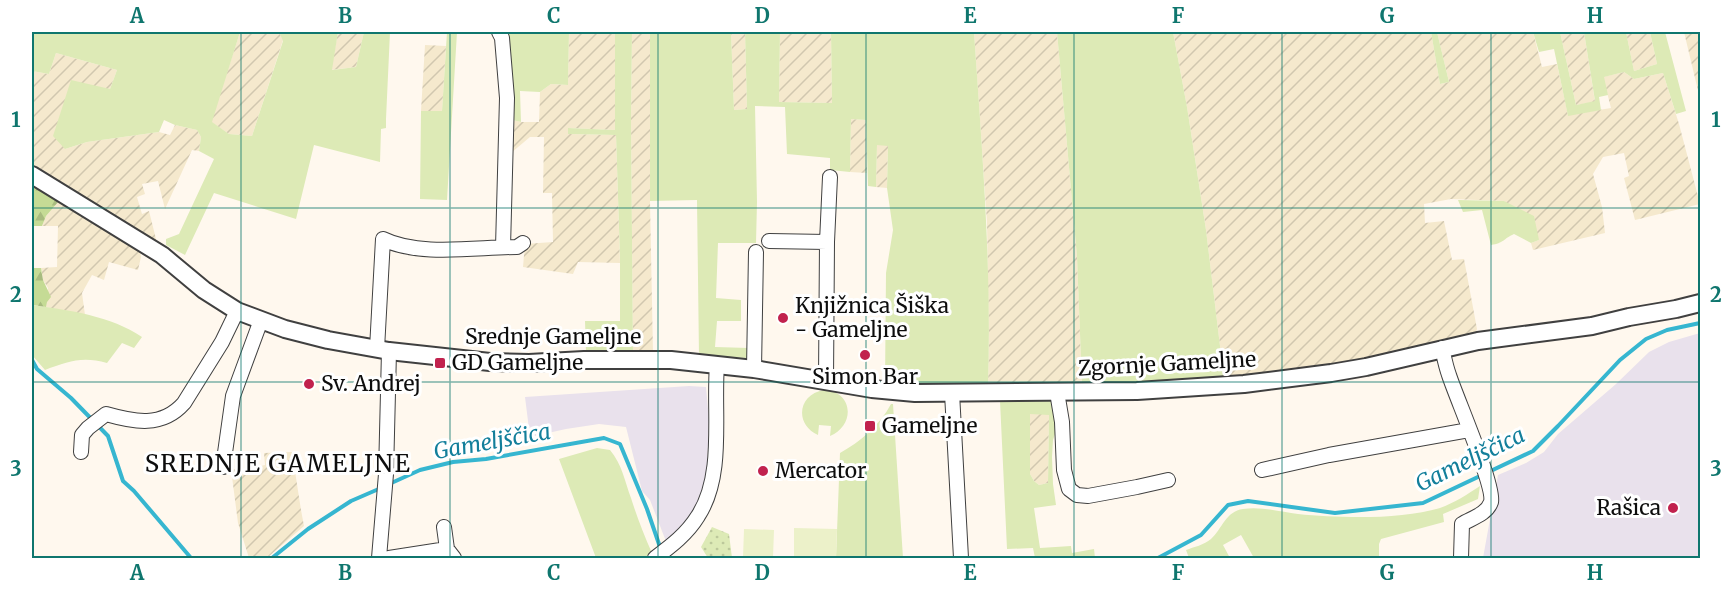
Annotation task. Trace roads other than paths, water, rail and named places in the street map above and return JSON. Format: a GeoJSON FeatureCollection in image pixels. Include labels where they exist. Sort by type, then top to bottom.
{"type":"FeatureCollection","features":[{"type":"Feature","properties":{"kind":"street"},"geometry":{"type":"LineString","coordinates":[[499,32],[502,38],[507,98],[503,247]]}},
{"type":"Feature","properties":{"kind":"street","name":"Srednje Gameljne"},"geometry":{"type":"LineString","coordinates":[[32,175],[162,255],[204,290],[237,311],[285,329],[328,340],[383,350],[490,362],[648,360],[717,365],[895,392],[1057,392]]}},
{"type":"Feature","properties":{"kind":"street"},"geometry":{"type":"LineString","coordinates":[[826,381],[830,177]]}},
{"type":"Feature","properties":{"kind":"street"},"geometry":{"type":"LineString","coordinates":[[379,558],[386,474],[383,239],[394,244],[433,250],[517,247],[523,243]]}},
{"type":"Feature","properties":{"kind":"street"},"geometry":{"type":"LineString","coordinates":[[769,241],[827,242]]}},
{"type":"Feature","properties":{"kind":"street"},"geometry":{"type":"LineString","coordinates":[[754,369],[756,252]]}},
{"type":"Feature","properties":{"kind":"street","name":"Zgornje Gameljne"},"geometry":{"type":"LineString","coordinates":[[1168,480],[1088,496],[1077,495],[1069,489],[1064,470],[1062,422],[1057,392],[1137,391],[1295,379],[1366,367],[1478,340],[1592,326],[1629,316],[1701,303]]}},
{"type":"Feature","properties":{"kind":"street"},"geometry":{"type":"LineString","coordinates":[[81,452],[82,435],[106,414],[142,421],[157,420],[176,412],[184,404],[222,342],[237,311]]}},
{"type":"Feature","properties":{"kind":"street"},"geometry":{"type":"LineString","coordinates":[[223,467],[233,396],[261,320]]}},
{"type":"Feature","properties":{"kind":"street"},"geometry":{"type":"LineString","coordinates":[[1442,348],[1448,374],[1492,496],[1490,505],[1483,513],[1462,524],[1461,558]]}},
{"type":"Feature","properties":{"kind":"street"},"geometry":{"type":"LineString","coordinates":[[655,558],[684,535],[699,516],[708,497],[714,471],[716,444],[717,365]]}},
{"type":"Feature","properties":{"kind":"street"},"geometry":{"type":"LineString","coordinates":[[952,393],[962,558]]}},
{"type":"Feature","properties":{"kind":"street"},"geometry":{"type":"LineString","coordinates":[[1263,470],[1329,455],[1469,430]]}},
{"type":"Feature","properties":{"kind":"street"},"geometry":{"type":"LineString","coordinates":[[389,558],[451,554],[444,526]]}},
{"type":"Feature","properties":{"kind":"waterway","name":"Gameljščica"},"geometry":{"type":"LineString","coordinates":[[1158,558],[1201,535],[1228,505],[1248,501],[1335,513],[1423,503],[1533,451],[1620,360],[1646,339],[1667,330],[1700,323]]}},
{"type":"Feature","properties":{"kind":"waterway","name":"Gameljščica"},"geometry":{"type":"LineString","coordinates":[[32,360],[37,369],[71,398],[108,436],[123,481],[191,558]]}},
{"type":"Feature","properties":{"kind":"waterway","name":"Gameljščica"},"geometry":{"type":"LineString","coordinates":[[387,485],[420,470],[453,462],[486,459],[604,438],[620,444],[661,550]]}},
{"type":"Feature","properties":{"kind":"waterway","name":"Gameljščica"},"geometry":{"type":"LineString","coordinates":[[272,558],[308,529],[351,501],[381,488]]}},
{"type":"Feature","properties":{"kind":"place","name":"Knjižnica Šiška - Gameljne"},"geometry":{"type":"Point","coordinates":[783,318]}},
{"type":"Feature","properties":{"kind":"place","name":"Simon Bar"},"geometry":{"type":"Point","coordinates":[865,355]}},
{"type":"Feature","properties":{"kind":"place","name":"GD Gameljne"},"geometry":{"type":"Point","coordinates":[440,363]}},
{"type":"Feature","properties":{"kind":"place","name":"Sv. Andrej"},"geometry":{"type":"Point","coordinates":[309,384]}},
{"type":"Feature","properties":{"kind":"place","name":"Gameljne"},"geometry":{"type":"Point","coordinates":[870,426]}},
{"type":"Feature","properties":{"kind":"place","name":"Mercator"},"geometry":{"type":"Point","coordinates":[763,471]}},
{"type":"Feature","properties":{"kind":"place","name":"Rašica"},"geometry":{"type":"Point","coordinates":[1673,508]}},
{"type":"Feature","properties":{"kind":"district","name":"SREDNJE GAMELJNE"},"geometry":{"type":"Point","coordinates":[278,464]}}]}
